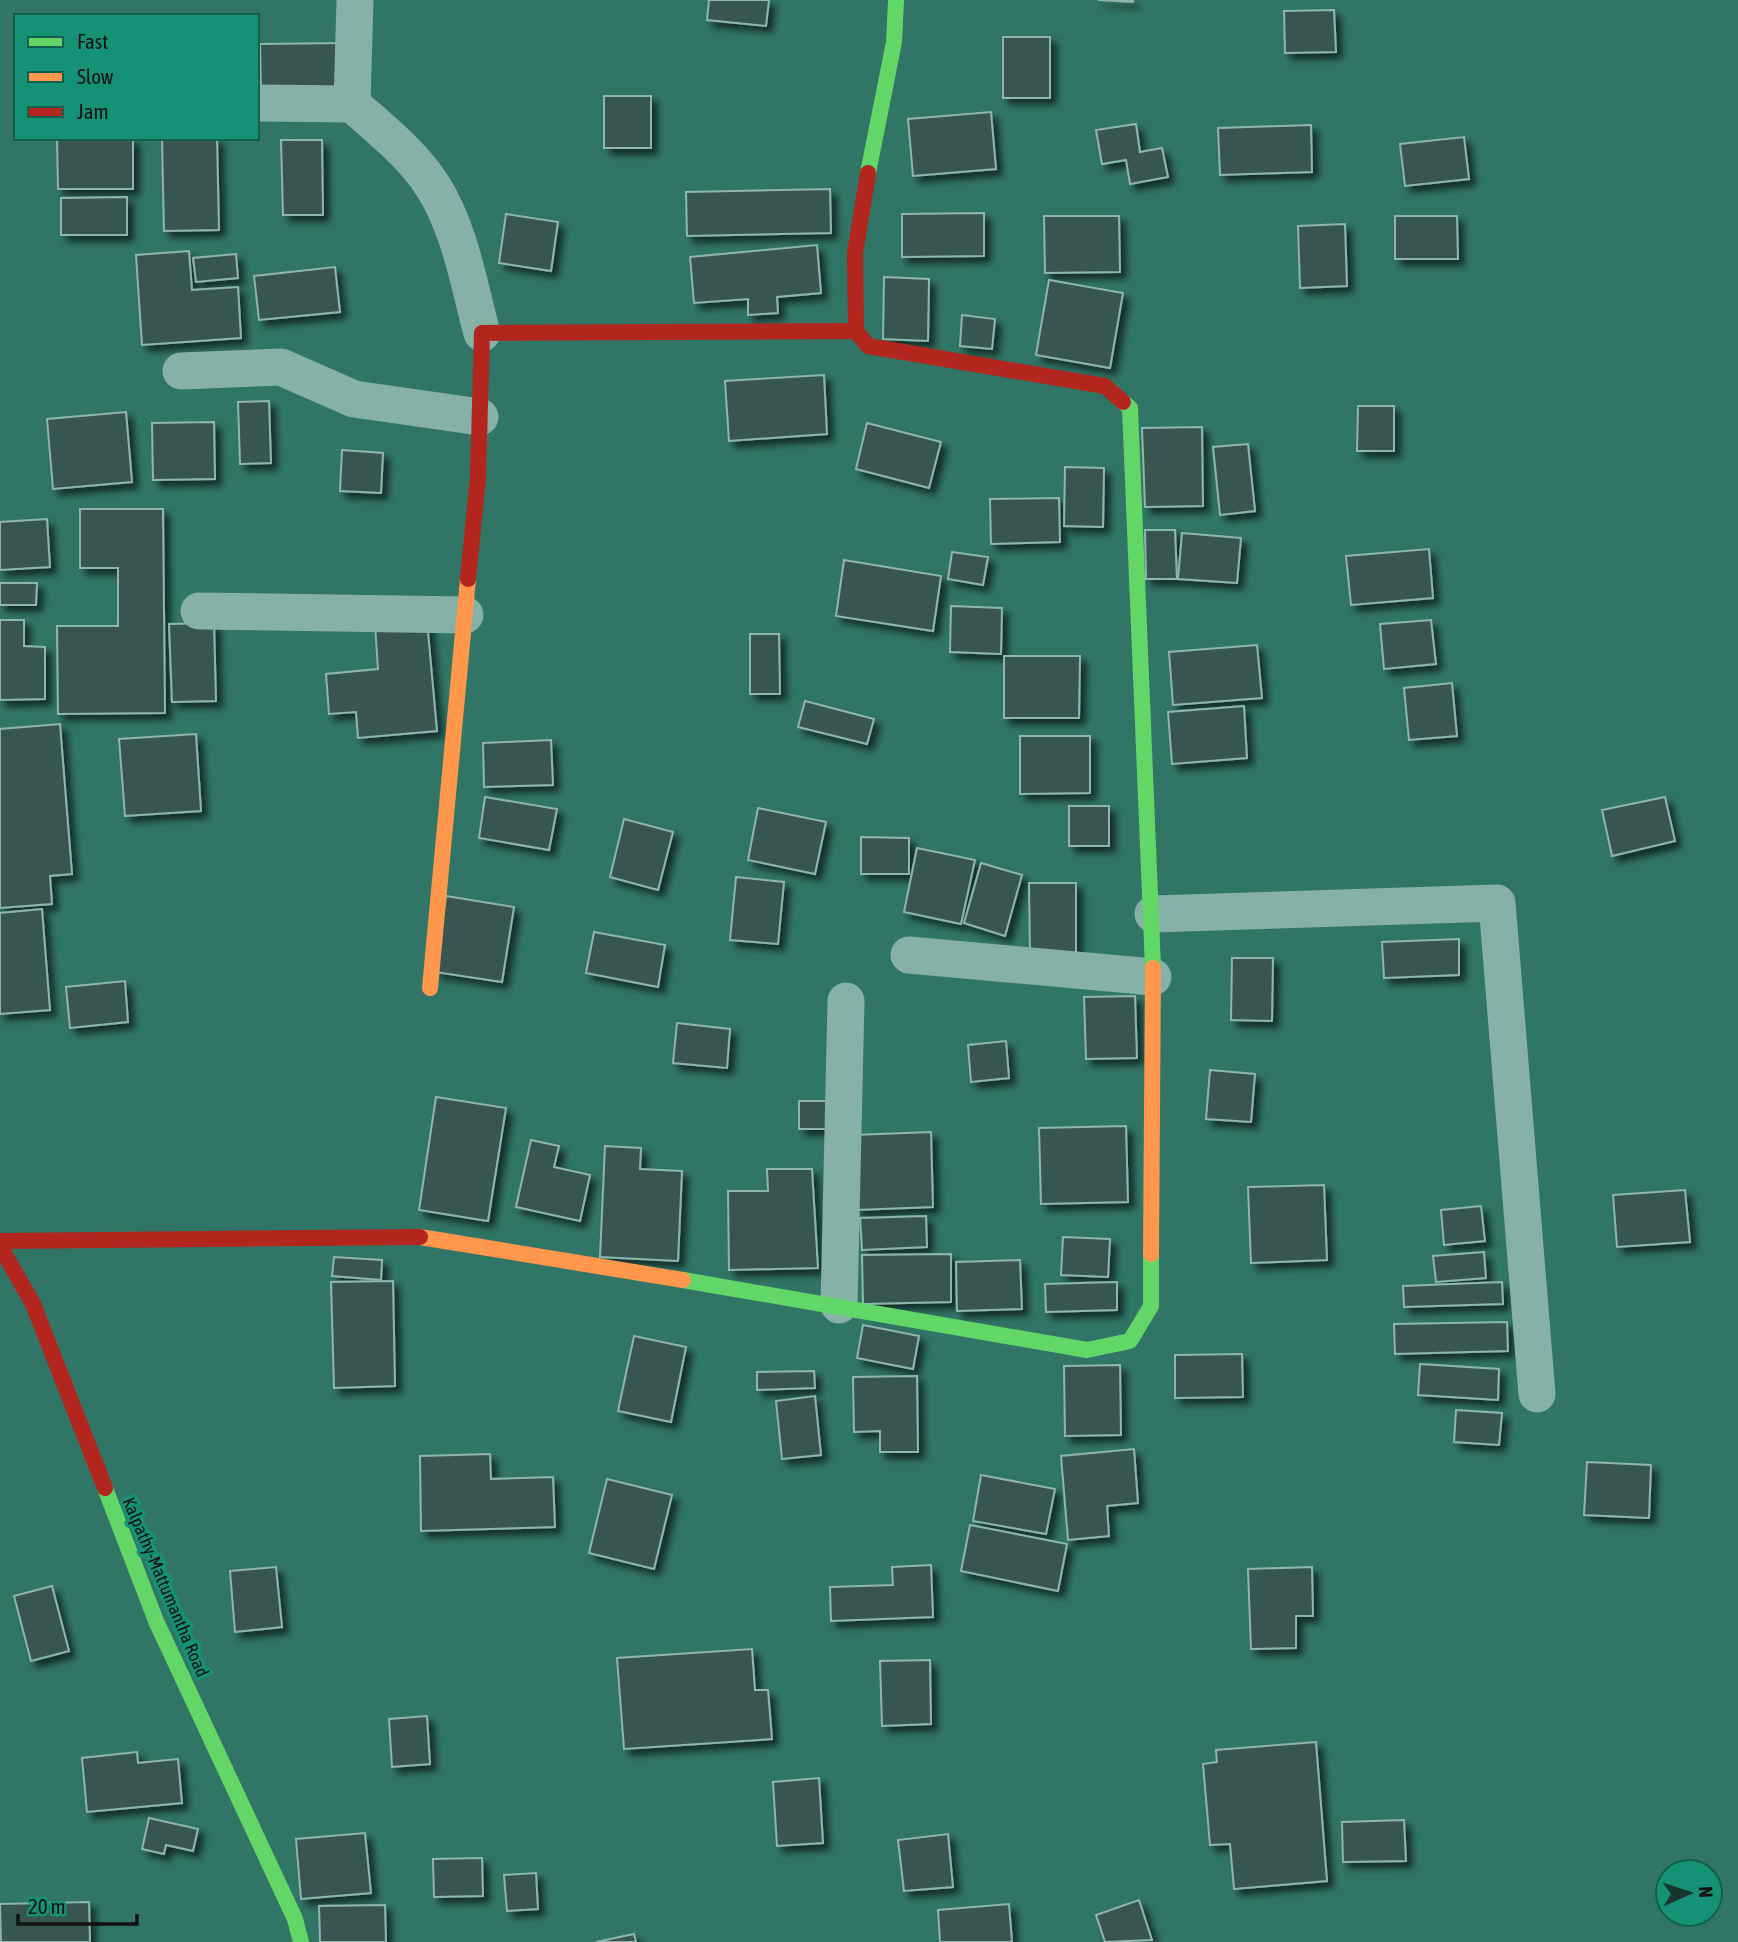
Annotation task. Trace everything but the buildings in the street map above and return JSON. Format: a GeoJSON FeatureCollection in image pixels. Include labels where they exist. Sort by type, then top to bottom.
{"type":"FeatureCollection","features":[{"type":"Feature","properties":{"kind":"street"},"geometry":{"type":"LineString","coordinates":[[352,104],[355,0]]}},
{"type":"Feature","properties":{"kind":"street"},"geometry":{"type":"LineString","coordinates":[[0,1243],[406,1235],[839,1305],[1087,1350],[1130,1341],[1151,1306],[1153,914],[1129,408],[1105,386],[867,346],[856,331],[855,253],[894,42],[896,0]]}},
{"type":"Feature","properties":{"kind":"street"},"geometry":{"type":"LineString","coordinates":[[259,103],[352,104],[389,137],[432,185],[457,241],[482,333],[478,477],[430,988]]}},
{"type":"Feature","properties":{"kind":"street"},"geometry":{"type":"LineString","coordinates":[[482,333],[856,331]]}},
{"type":"Feature","properties":{"kind":"street"},"geometry":{"type":"LineString","coordinates":[[181,371],[281,367],[354,399],[480,417]]}},
{"type":"Feature","properties":{"kind":"street"},"geometry":{"type":"LineString","coordinates":[[199,611],[465,615]]}},
{"type":"Feature","properties":{"kind":"street"},"geometry":{"type":"LineString","coordinates":[[1153,914],[1497,903],[1537,1394]]}},
{"type":"Feature","properties":{"kind":"street"},"geometry":{"type":"LineString","coordinates":[[909,955],[1153,977]]}},
{"type":"Feature","properties":{"kind":"street"},"geometry":{"type":"LineString","coordinates":[[839,1305],[846,1001]]}},
{"type":"Feature","properties":{"kind":"street","name":"Kalpathy-Mattumantha Road"},"geometry":{"type":"LineString","coordinates":[[0,1243],[33,1304],[156,1621],[295,1919],[301,1942]]}},
{"type":"Feature","properties":{"kind":"traffic: fast"},"geometry":{"type":"LineString","coordinates":[[868,173],[894,42],[896,0]]}},
{"type":"Feature","properties":{"kind":"traffic: fast"},"geometry":{"type":"LineString","coordinates":[[1123,402],[1130,408],[1153,968]]}},
{"type":"Feature","properties":{"kind":"traffic: fast"},"geometry":{"type":"LineString","coordinates":[[683,1280],[1087,1350],[1130,1341],[1151,1306],[1151,1254]]}},
{"type":"Feature","properties":{"kind":"traffic: fast"},"geometry":{"type":"LineString","coordinates":[[105,1488],[156,1621],[295,1919],[301,1942]]}},
{"type":"Feature","properties":{"kind":"traffic: slow"},"geometry":{"type":"LineString","coordinates":[[430,988],[468,579]]}},
{"type":"Feature","properties":{"kind":"traffic: slow"},"geometry":{"type":"LineString","coordinates":[[1151,1254],[1153,968]]}},
{"type":"Feature","properties":{"kind":"traffic: slow"},"geometry":{"type":"LineString","coordinates":[[420,1237],[683,1280]]}},
{"type":"Feature","properties":{"kind":"traffic: jam"},"geometry":{"type":"LineString","coordinates":[[868,173],[855,253],[856,331],[868,346],[1105,386],[1123,402]]}},
{"type":"Feature","properties":{"kind":"traffic: jam"},"geometry":{"type":"LineString","coordinates":[[468,579],[478,477],[482,333],[856,331]]}},
{"type":"Feature","properties":{"kind":"traffic: jam"},"geometry":{"type":"LineString","coordinates":[[0,1241],[420,1237]]}},
{"type":"Feature","properties":{"kind":"traffic: jam"},"geometry":{"type":"LineString","coordinates":[[0,1246],[33,1304],[105,1488]]}}]}
